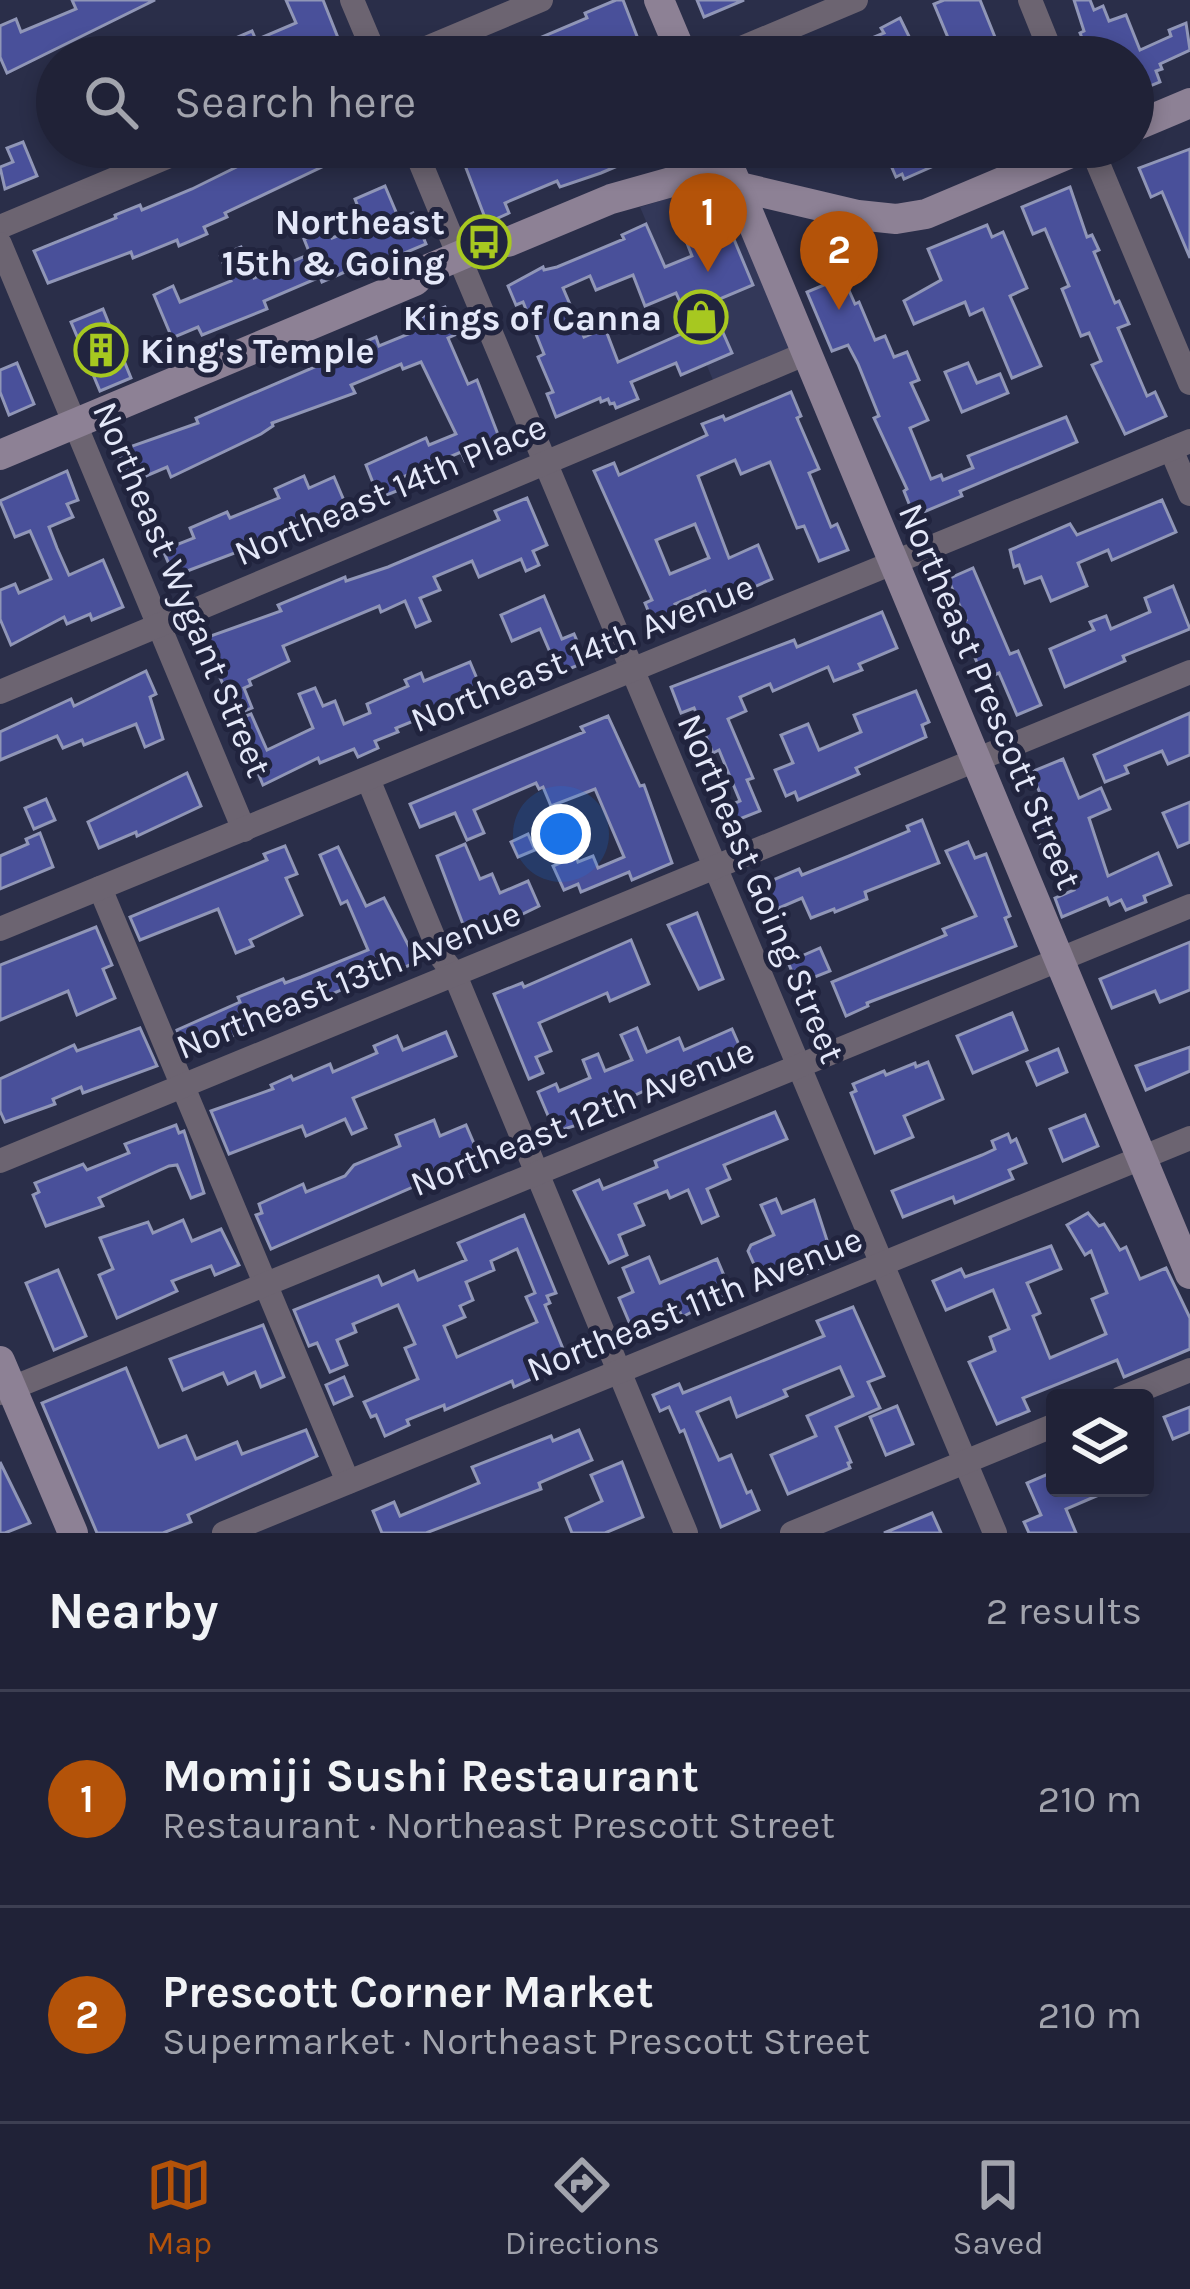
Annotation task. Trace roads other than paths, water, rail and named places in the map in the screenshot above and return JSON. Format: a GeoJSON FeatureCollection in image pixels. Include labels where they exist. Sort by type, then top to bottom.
{"type":"FeatureCollection","features":[{"type":"Feature","properties":{"kind":"street"},"geometry":{"type":"LineString","coordinates":[[352,0],[367,36]]}},
{"type":"Feature","properties":{"kind":"street"},"geometry":{"type":"LineString","coordinates":[[455,36],[541,0]]}},
{"type":"Feature","properties":{"kind":"street"},"geometry":{"type":"LineString","coordinates":[[659,0],[674,36]]}},
{"type":"Feature","properties":{"kind":"street"},"geometry":{"type":"LineString","coordinates":[[770,36],[856,0]]}},
{"type":"Feature","properties":{"kind":"street"},"geometry":{"type":"LineString","coordinates":[[1030,0],[1045,36]]}},
{"type":"Feature","properties":{"kind":"street"},"geometry":{"type":"LineString","coordinates":[[1154,118],[1190,103]]}},
{"type":"Feature","properties":{"kind":"street"},"geometry":{"type":"LineString","coordinates":[[0,227],[141,168]]}},
{"type":"Feature","properties":{"kind":"street","name":"Northeast Going Street"},"geometry":{"type":"LineString","coordinates":[[423,168],[995,1533]]}},
{"type":"Feature","properties":{"kind":"street","name":"Northeast Prescott Street"},"geometry":{"type":"LineString","coordinates":[[730,168],[1190,1274]]}},
{"type":"Feature","properties":{"kind":"street"},"geometry":{"type":"LineString","coordinates":[[0,455],[415,280],[432,283],[462,262],[498,256],[508,242],[610,199],[652,187],[710,180],[858,215],[896,219],[926,214],[1037,168]]}},
{"type":"Feature","properties":{"kind":"street"},"geometry":{"type":"LineString","coordinates":[[1097,168],[1190,383]]}},
{"type":"Feature","properties":{"kind":"street","name":"Northeast Wygant Street"},"geometry":{"type":"LineString","coordinates":[[0,244],[244,830]]}},
{"type":"Feature","properties":{"kind":"street","name":"Northeast 14th Place"},"geometry":{"type":"LineString","coordinates":[[0,692],[807,353]]}},
{"type":"Feature","properties":{"kind":"street"},"geometry":{"type":"LineString","coordinates":[[1180,445],[1190,494]]}},
{"type":"Feature","properties":{"kind":"street","name":"Northeast 14th Avenue"},"geometry":{"type":"LineString","coordinates":[[0,928],[1180,445]]}},
{"type":"Feature","properties":{"kind":"street","name":"Northeast 13th Avenue"},"geometry":{"type":"LineString","coordinates":[[0,1161],[1190,672]]}},
{"type":"Feature","properties":{"kind":"street"},"geometry":{"type":"LineString","coordinates":[[368,779],[442,958],[455,975],[686,1533]]}},
{"type":"Feature","properties":{"kind":"street"},"geometry":{"type":"LineString","coordinates":[[100,888],[348,1482]]}},
{"type":"Feature","properties":{"kind":"street","name":"Northeast 12th Avenue"},"geometry":{"type":"LineString","coordinates":[[4,1380],[538,1175],[1190,906]]}},
{"type":"Feature","properties":{"kind":"street","name":"Northeast 11th Avenue"},"geometry":{"type":"LineString","coordinates":[[224,1533],[1190,1138]]}},
{"type":"Feature","properties":{"kind":"street"},"geometry":{"type":"LineString","coordinates":[[1143,1389],[1190,1370]]}},
{"type":"Feature","properties":{"kind":"street"},"geometry":{"type":"LineString","coordinates":[[4,1380],[73,1533]]}},
{"type":"Feature","properties":{"kind":"street"},"geometry":{"type":"LineString","coordinates":[[792,1533],[1046,1429]]}},
{"type":"Feature","properties":{"kind":"place","name":"Northeast 15th & Going"},"geometry":{"type":"Point","coordinates":[484,242]}},
{"type":"Feature","properties":{"kind":"place","name":"Momiji Sushi Restaurant"},"geometry":{"type":"Point","coordinates":[708,272]}},
{"type":"Feature","properties":{"kind":"place","name":"Prescott Corner Market"},"geometry":{"type":"Point","coordinates":[839,310]}},
{"type":"Feature","properties":{"kind":"place","name":"Kings of Canna"},"geometry":{"type":"Point","coordinates":[701,317]}},
{"type":"Feature","properties":{"kind":"place","name":"King's Temple"},"geometry":{"type":"Point","coordinates":[101,350]}}]}
